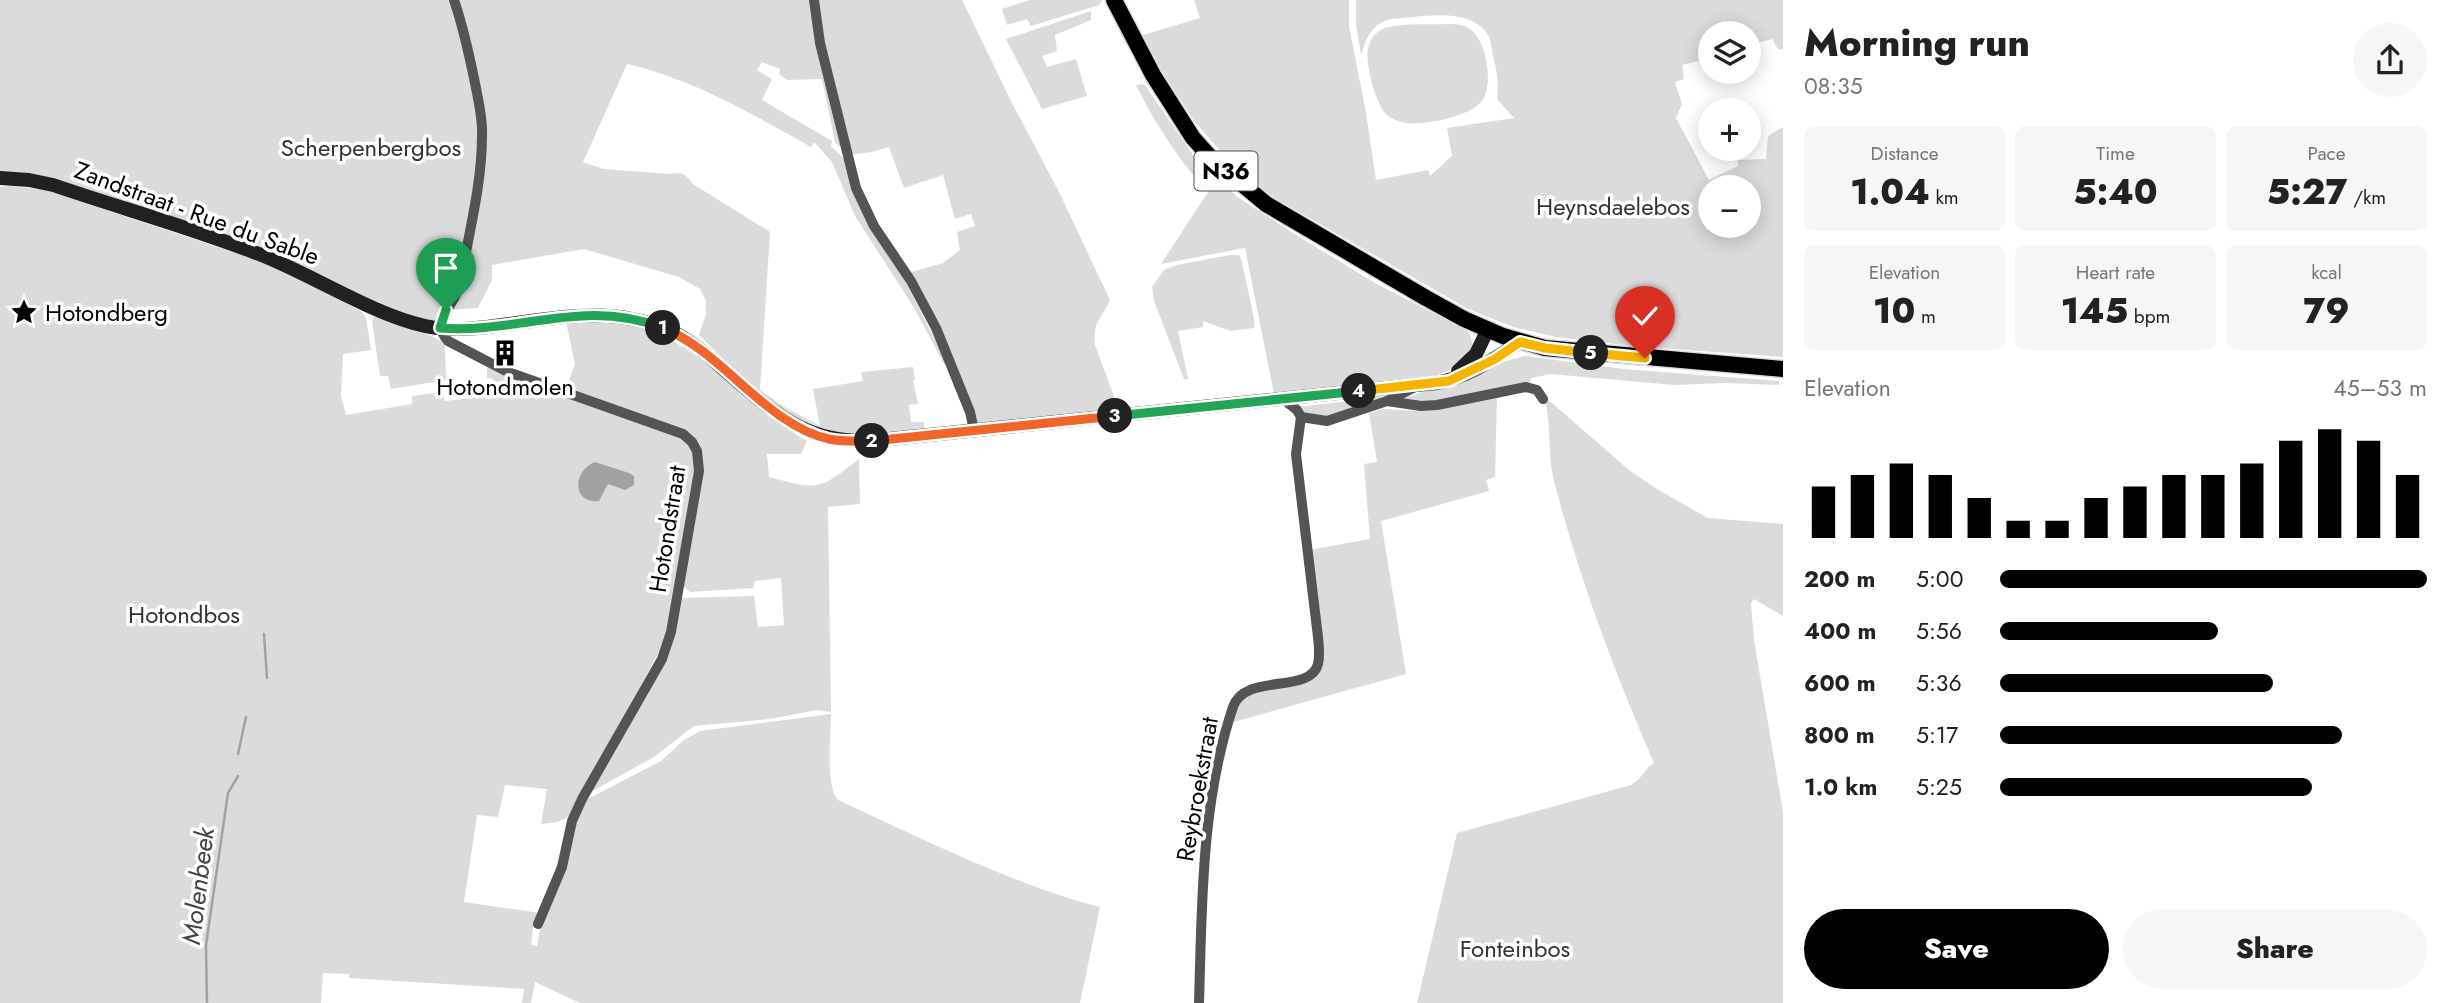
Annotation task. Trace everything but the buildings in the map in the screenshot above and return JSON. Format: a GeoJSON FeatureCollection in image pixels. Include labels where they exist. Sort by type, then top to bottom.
{"type":"FeatureCollection","features":[{"type":"Feature","properties":{"kind":"main road","name":"N36"},"geometry":{"type":"LineString","coordinates":[[1114,0],[1153,75],[1180,118],[1211,158],[1266,204],[1464,319],[1520,342],[1555,350],[1783,369]]}},
{"type":"Feature","properties":{"kind":"main road","name":"Zandstraat - Rue du Sable"},"geometry":{"type":"LineString","coordinates":[[0,178],[53,185],[250,251],[307,274],[405,320],[482,328],[585,315],[628,317],[674,332],[765,404],[812,433],[828,439],[870,441],[1449,381],[1495,359],[1520,342]]}},
{"type":"Feature","properties":{"kind":"main road","name":"Zandstraat - Rue du Sable"},"geometry":{"type":"LineString","coordinates":[[1421,384],[1463,369],[1483,344],[1488,329]]}},
{"type":"Feature","properties":{"kind":"street"},"geometry":{"type":"LineString","coordinates":[[441,324],[458,291],[482,150],[481,118],[471,61],[454,0]]}},
{"type":"Feature","properties":{"kind":"street"},"geometry":{"type":"LineString","coordinates":[[814,0],[820,43],[856,188],[874,226],[911,281],[930,317],[970,412],[974,430]]}},
{"type":"Feature","properties":{"kind":"street","name":"Hotondstraat"},"geometry":{"type":"LineString","coordinates":[[441,324],[448,341],[508,372],[683,434],[692,442],[699,459],[671,632],[662,659],[582,799],[572,821],[562,867],[538,924]]}},
{"type":"Feature","properties":{"kind":"street"},"geometry":{"type":"LineString","coordinates":[[1283,399],[1297,410],[1301,417],[1327,421],[1387,401],[1421,384]]}},
{"type":"Feature","properties":{"kind":"street"},"geometry":{"type":"LineString","coordinates":[[1387,401],[1421,406],[1437,405],[1526,387],[1537,390],[1543,399]]}},
{"type":"Feature","properties":{"kind":"street","name":"Reybroekstraat"},"geometry":{"type":"LineString","coordinates":[[1199,1003],[1206,842],[1219,764],[1233,706],[1244,691],[1306,677],[1318,664],[1318,637],[1296,454],[1301,417]]}},
{"type":"Feature","properties":{"kind":"green space","name":"Scherpenbergbos"},"geometry":{"type":"Polygon","coordinates":[[[0,0],[449,0],[451,7],[457,0],[962,0],[1110,300],[1096,325],[1095,345],[1119,410],[976,424],[908,273],[943,263],[960,250],[957,232],[975,226],[971,214],[955,219],[943,175],[904,188],[889,147],[848,155],[843,147],[838,146],[822,79],[787,80],[779,74],[780,69],[762,62],[757,70],[772,79],[762,100],[832,141],[831,146],[844,159],[947,364],[944,364],[913,306],[855,216],[832,162],[814,142],[811,147],[699,88],[627,64],[583,162],[603,169],[683,174],[693,184],[770,232],[760,390],[820,426],[813,389],[863,381],[861,372],[913,367],[918,404],[909,405],[911,422],[924,422],[925,430],[854,435],[822,429],[802,421],[764,397],[699,335],[706,314],[706,301],[700,289],[679,277],[584,249],[492,265],[492,280],[478,308],[449,310],[442,323],[395,312],[315,272],[48,178],[21,172],[0,172],[0,0]]]}},
{"type":"Feature","properties":{"kind":"green space"},"geometry":{"type":"Polygon","coordinates":[[[1030,0],[1102,0],[1099,5],[1031,26],[1027,19],[1007,25],[1002,9],[1030,0]]]}},
{"type":"Feature","properties":{"kind":"green space","name":"Heynsdaelebos"},"geometry":{"type":"Polygon","coordinates":[[[1194,0],[1349,0],[1349,26],[1376,180],[1428,170],[1430,176],[1452,156],[1447,128],[1514,118],[1497,99],[1497,77],[1491,42],[1480,26],[1456,16],[1390,19],[1371,32],[1361,55],[1356,24],[1356,0],[1783,0],[1783,50],[1778,49],[1772,39],[1761,42],[1761,21],[1698,21],[1698,61],[1682,65],[1684,79],[1675,82],[1682,104],[1676,118],[1706,175],[1698,175],[1698,238],[1761,238],[1761,175],[1719,175],[1738,166],[1738,161],[1766,159],[1768,136],[1783,127],[1783,357],[1632,346],[1556,337],[1513,327],[1468,309],[1268,194],[1221,152],[1195,122],[1162,72],[1143,35],[1200,18],[1194,0]]]}},
{"type":"Feature","properties":{"kind":"green space"},"geometry":{"type":"Polygon","coordinates":[[[1091,11],[1091,20],[1055,35],[1057,51],[1042,56],[1047,67],[1076,59],[1087,96],[1042,109],[1006,39],[1091,11]]]}},
{"type":"Feature","properties":{"kind":"green space"},"geometry":{"type":"Polygon","coordinates":[[[1458,24],[1475,33],[1484,51],[1488,84],[1482,101],[1458,116],[1424,123],[1406,123],[1389,116],[1379,103],[1370,74],[1369,46],[1375,35],[1393,26],[1458,24]]]}},
{"type":"Feature","properties":{"kind":"green space"},"geometry":{"type":"Polygon","coordinates":[[[1142,84],[1193,155],[1236,196],[1377,284],[1466,330],[1470,334],[1473,347],[1468,354],[1454,367],[1428,378],[1274,394],[1245,248],[1161,264],[1208,192],[1160,128],[1136,85],[1142,84]]]}},
{"type":"Feature","properties":{"kind":"green space","name":"Hotondbos"},"geometry":{"type":"Polygon","coordinates":[[[0,187],[42,189],[248,257],[292,275],[362,312],[366,318],[371,350],[343,354],[341,396],[346,415],[412,404],[412,396],[442,392],[445,401],[489,396],[489,390],[493,389],[493,379],[487,378],[487,367],[680,436],[692,448],[696,462],[666,633],[660,650],[569,817],[541,824],[547,789],[505,785],[498,817],[477,815],[464,902],[540,913],[534,921],[531,945],[537,946],[541,923],[584,801],[661,761],[684,740],[700,731],[831,714],[830,772],[838,800],[1000,873],[1100,907],[1080,1003],[580,1003],[535,982],[531,1003],[522,1003],[524,989],[349,978],[349,974],[323,973],[321,1003],[0,1003],[0,187]]]}},
{"type":"Feature","properties":{"kind":"green space"},"geometry":{"type":"Polygon","coordinates":[[[1239,255],[1241,258],[1254,328],[1230,331],[1203,321],[1203,327],[1178,331],[1188,379],[1184,379],[1154,301],[1152,287],[1164,270],[1239,255]]]}},
{"type":"Feature","properties":{"kind":"green space"},"geometry":{"type":"Polygon","coordinates":[[[375,316],[423,332],[445,343],[446,380],[391,389],[388,376],[380,376],[372,321],[375,316]]]}},
{"type":"Feature","properties":{"kind":"green space"},"geometry":{"type":"Polygon","coordinates":[[[606,320],[643,327],[666,337],[708,364],[786,428],[807,441],[801,454],[767,454],[769,477],[798,484],[817,485],[835,477],[859,459],[860,504],[828,507],[831,712],[817,710],[770,719],[694,726],[654,757],[587,794],[649,687],[680,598],[754,596],[758,627],[784,625],[781,578],[755,581],[753,588],[690,592],[682,585],[702,463],[701,446],[683,431],[566,388],[575,364],[566,322],[606,320]]]}},
{"type":"Feature","properties":{"kind":"green space"},"geometry":{"type":"Polygon","coordinates":[[[1525,356],[1624,369],[1779,381],[1779,385],[1674,385],[1551,374],[1531,378],[1530,383],[1433,403],[1401,399],[1525,356]]]}},
{"type":"Feature","properties":{"kind":"green space"},"geometry":{"type":"Polygon","coordinates":[[[1381,395],[1381,399],[1326,419],[1305,415],[1299,407],[1356,400],[1381,395]]]}},
{"type":"Feature","properties":{"kind":"green space","name":"Fonteinbos"},"geometry":{"type":"Polygon","coordinates":[[[1544,396],[1629,470],[1708,518],[1783,524],[1783,616],[1754,599],[1751,603],[1754,640],[1783,812],[1783,1003],[1417,1003],[1457,833],[1631,785],[1654,763],[1611,659],[1564,517],[1552,470],[1544,396]]]}},
{"type":"Feature","properties":{"kind":"green space"},"geometry":{"type":"Polygon","coordinates":[[[1497,397],[1495,477],[1486,480],[1489,491],[1381,521],[1406,674],[1230,723],[1245,695],[1317,673],[1309,550],[1370,539],[1364,464],[1377,462],[1369,413],[1383,409],[1420,411],[1497,397]]]}},
{"type":"Feature","properties":{"kind":"shaded area"},"geometry":{"type":"Polygon","coordinates":[[[595,462],[629,473],[634,476],[634,485],[625,490],[608,484],[599,501],[590,501],[583,497],[578,486],[579,479],[582,472],[595,462]]]}},
{"type":"Feature","properties":{"kind":"waterway","name":"Molenbeek"},"geometry":{"type":"LineString","coordinates":[[264,634],[267,678]]}},
{"type":"Feature","properties":{"kind":"waterway","name":"Molenbeek"},"geometry":{"type":"LineString","coordinates":[[238,754],[246,717]]}},
{"type":"Feature","properties":{"kind":"waterway","name":"Molenbeek"},"geometry":{"type":"LineString","coordinates":[[207,1003],[206,945],[228,793],[238,776]]}},
{"type":"Feature","properties":{"kind":"place","name":"Hotondberg"},"geometry":{"type":"Point","coordinates":[24,312]}},
{"type":"Feature","properties":{"kind":"place","name":"Hotondmolen"},"geometry":{"type":"Point","coordinates":[505,353]}},
{"type":"Feature","properties":{"kind":"route"},"geometry":{"type":"LineString","coordinates":[[446,310],[440,328],[482,328],[596,314],[648,322],[674,332],[705,353],[765,404],[801,428],[828,439],[856,441],[1436,383],[1465,375],[1520,342],[1555,350],[1645,358]]}}]}
